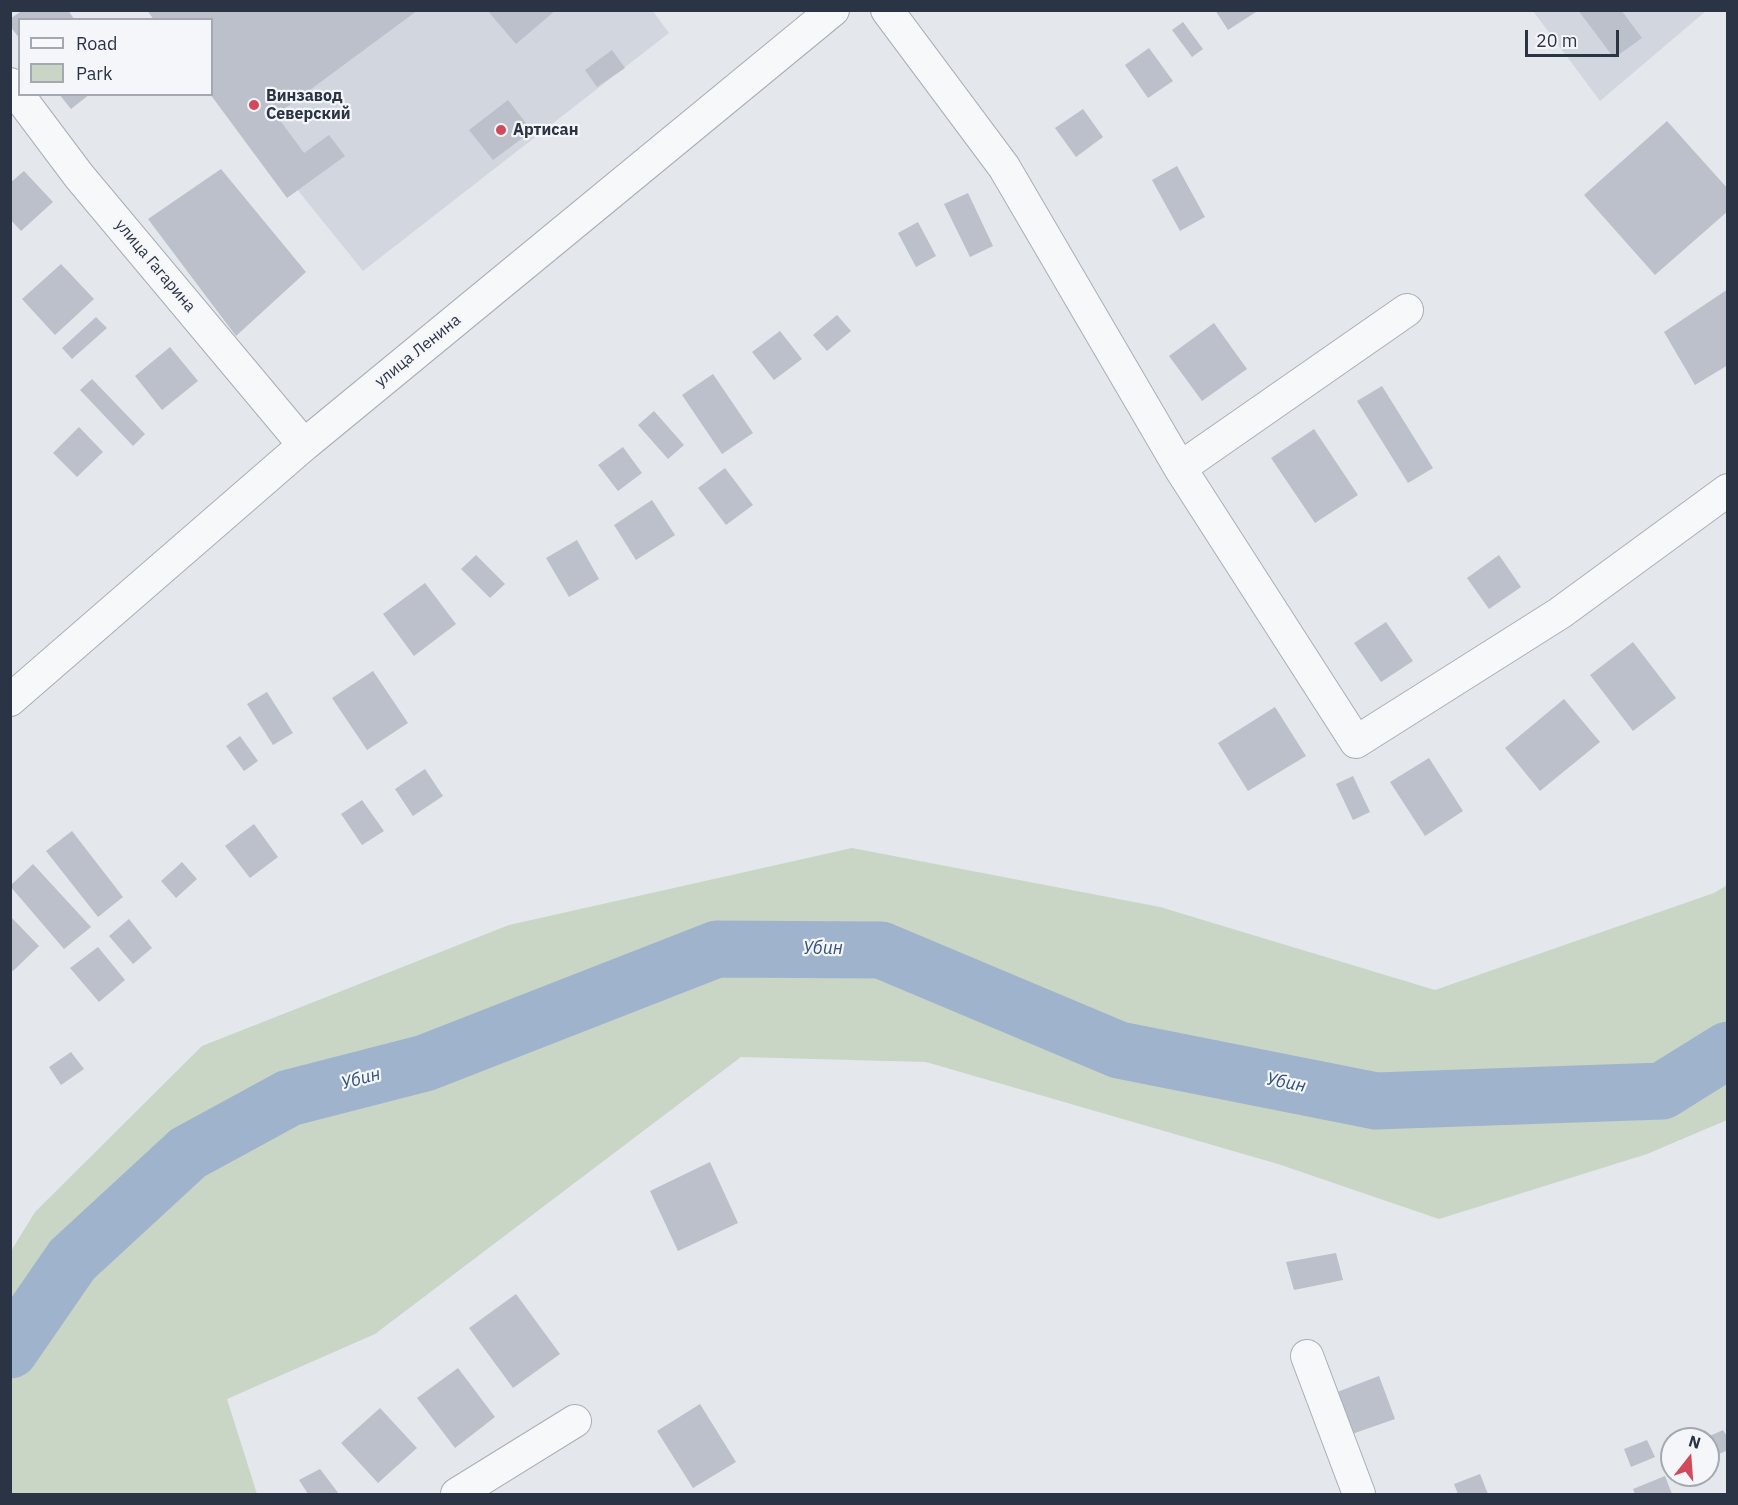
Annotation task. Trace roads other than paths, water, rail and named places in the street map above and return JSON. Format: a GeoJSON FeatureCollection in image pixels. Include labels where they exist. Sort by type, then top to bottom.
{"type":"FeatureCollection","features":[{"type":"Feature","properties":{"kind":"street","name":"улица Ленина"},"geometry":{"type":"LineString","coordinates":[[10,700],[304,445],[833,10]]}},
{"type":"Feature","properties":{"kind":"street"},"geometry":{"type":"LineString","coordinates":[[887,10],[1004,167],[1180,468],[1356,742],[1560,613],[1728,490]]}},
{"type":"Feature","properties":{"kind":"street","name":"улица Гагарина"},"geometry":{"type":"LineString","coordinates":[[19,96],[80,176],[304,445]]}},
{"type":"Feature","properties":{"kind":"street"},"geometry":{"type":"LineString","coordinates":[[1180,468],[1407,310]]}},
{"type":"Feature","properties":{"kind":"street"},"geometry":{"type":"LineString","coordinates":[[1307,1356],[1359,1494]]}},
{"type":"Feature","properties":{"kind":"street"},"geometry":{"type":"LineString","coordinates":[[457,1494],[575,1421]]}},
{"type":"Feature","properties":{"kind":"waterway","name":"Убин"},"geometry":{"type":"LineString","coordinates":[[10,1350],[72,1260],[188,1153],[289,1098],[425,1063],[717,949],[881,950],[1119,1050],[1376,1101],[1662,1091],[1728,1050]]}},
{"type":"Feature","properties":{"kind":"place","name":"Винзавод Северский"},"geometry":{"type":"Point","coordinates":[254,105]}},
{"type":"Feature","properties":{"kind":"place","name":"Артисан"},"geometry":{"type":"Point","coordinates":[501,130]}}]}
